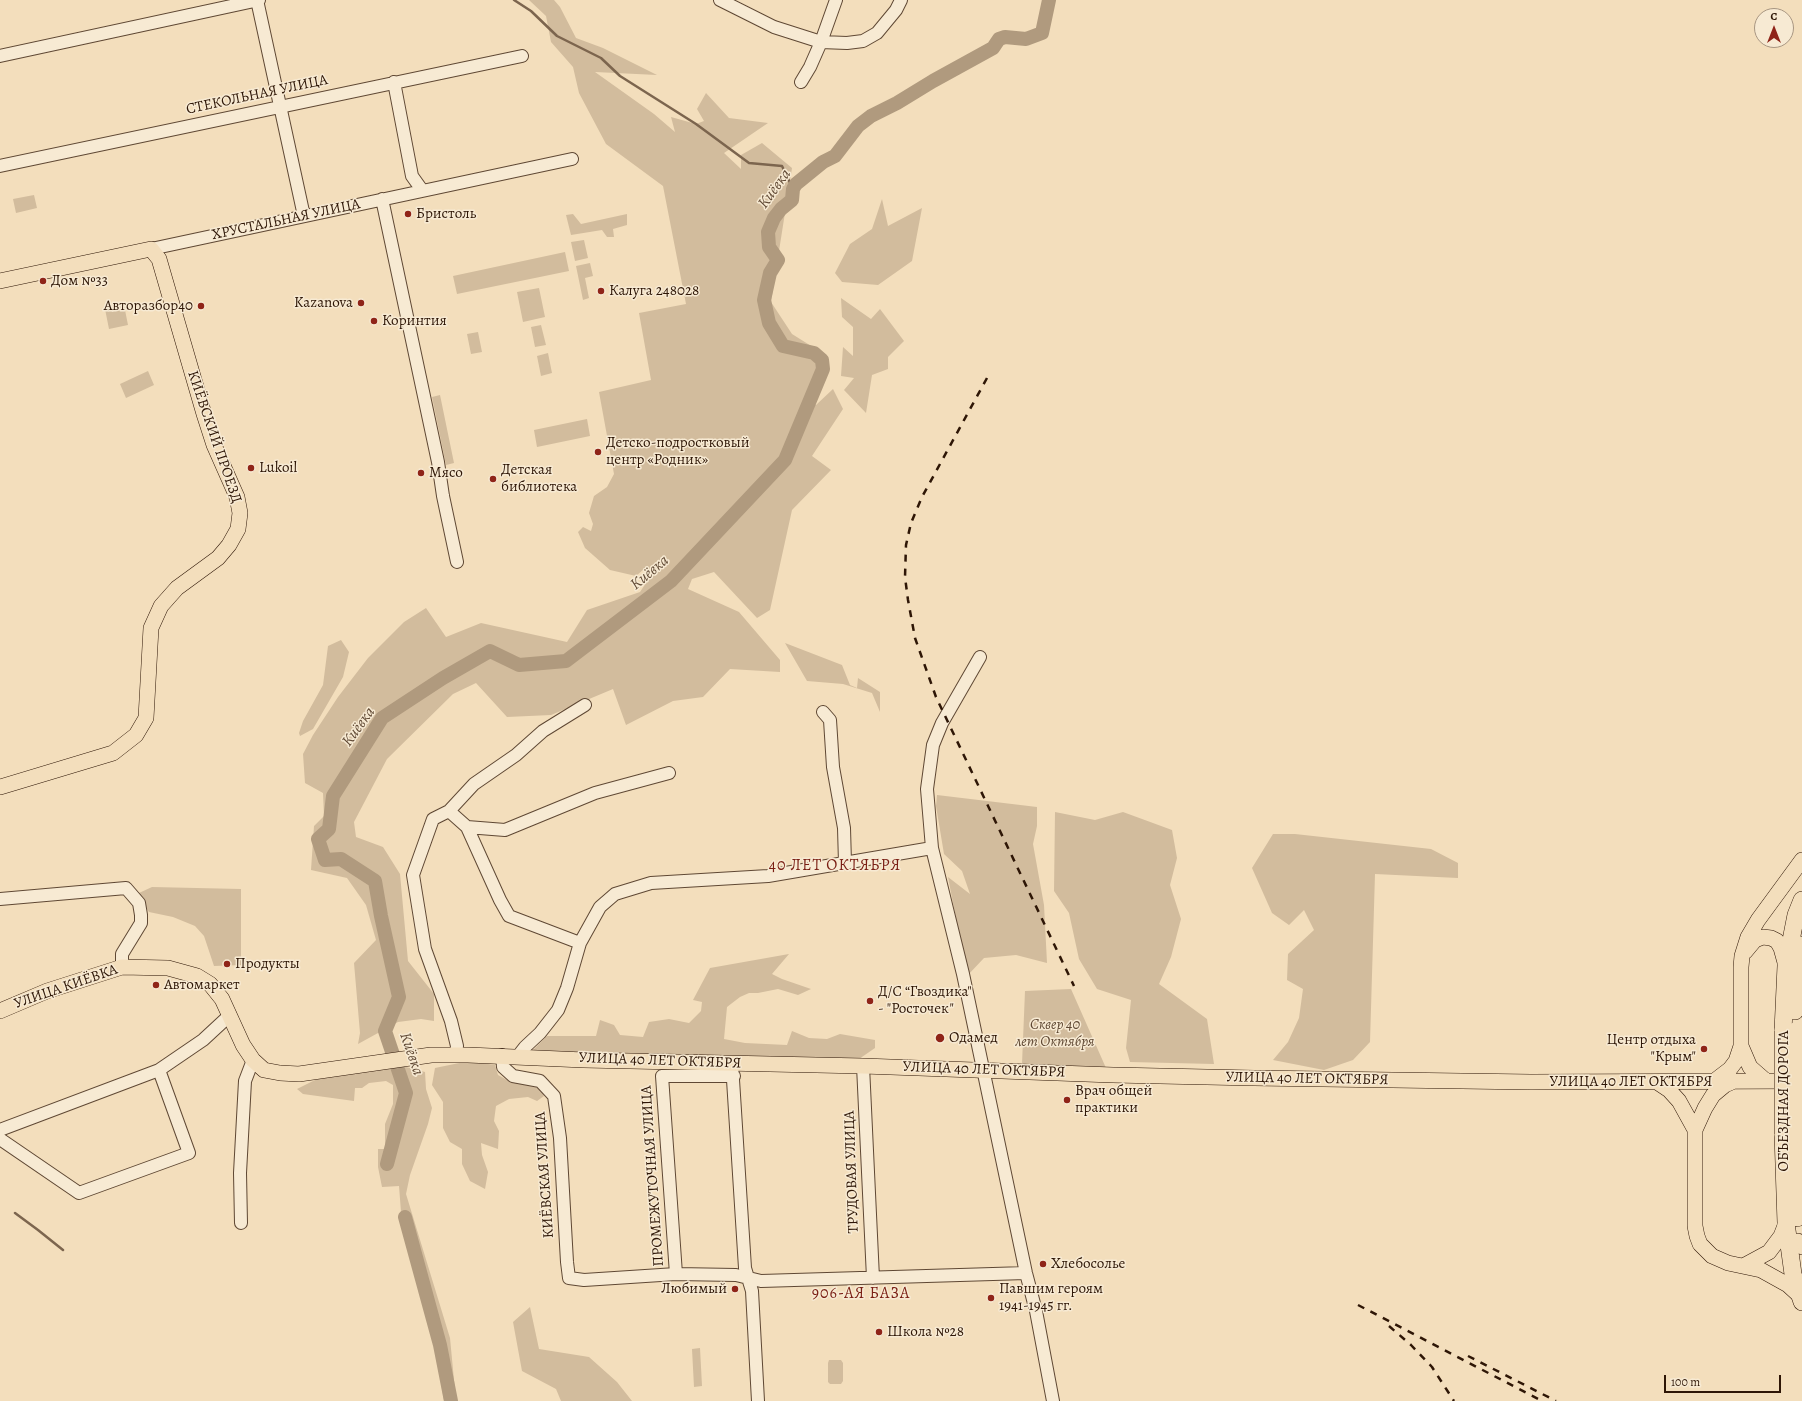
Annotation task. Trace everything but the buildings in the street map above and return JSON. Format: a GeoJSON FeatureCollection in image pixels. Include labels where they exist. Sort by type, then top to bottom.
{"type":"FeatureCollection","features":[{"type":"Feature","properties":{"kind":"highway","name":"ОБЪЕЗДНАЯ ДОРОГА"},"geometry":{"type":"LineString","coordinates":[[1801,1299],[1793,1274],[1786,1223],[1789,1134],[1789,1031],[1795,963],[1796,915],[1802,900]]}},
{"type":"Feature","properties":{"kind":"highway","name":"ОБЪЕЗДНАЯ ДОРОГА"},"geometry":{"type":"LineString","coordinates":[[1795,963],[1802,945]]}},
{"type":"Feature","properties":{"kind":"highway","name":"ОБЪЕЗДНАЯ ДОРОГА"},"geometry":{"type":"LineString","coordinates":[[1789,1134],[1802,1260]]}},
{"type":"Feature","properties":{"kind":"main road","name":"ХРУСТАЛЬНАЯ УЛИЦА"},"geometry":{"type":"LineString","coordinates":[[0,281],[151,249]]}},
{"type":"Feature","properties":{"kind":"main road","name":"КИЁВСКИЙ ПРОЕЗД"},"geometry":{"type":"LineString","coordinates":[[0,787],[113,753],[136,735],[146,718],[151,628],[161,606],[177,588],[218,558],[229,545],[238,529],[240,513],[237,497],[214,445],[159,259],[151,249]]}},
{"type":"Feature","properties":{"kind":"main road"},"geometry":{"type":"LineString","coordinates":[[1713,1082],[1730,1069],[1736,1061],[1741,1046],[1742,956],[1748,937],[1758,920],[1802,860]]}},
{"type":"Feature","properties":{"kind":"main road"},"geometry":{"type":"LineString","coordinates":[[1742,956],[1748,946],[1755,940],[1763,937],[1771,938],[1777,942],[1795,963]]}},
{"type":"Feature","properties":{"kind":"main road","name":"УЛИЦА КИЁВКА"},"geometry":{"type":"LineString","coordinates":[[0,1011],[47,991],[122,967],[168,968],[197,976],[210,984],[222,999],[243,1045],[253,1060],[264,1070],[299,1074]]}},
{"type":"Feature","properties":{"kind":"main road"},"geometry":{"type":"LineString","coordinates":[[1741,1046],[1750,1067],[1766,1081]]}},
{"type":"Feature","properties":{"kind":"main road","name":"УЛИЦА 40 ЛЕТ ОКТЯБРЯ"},"geometry":{"type":"LineString","coordinates":[[299,1074],[422,1057],[502,1055],[733,1070],[864,1066],[1114,1075],[1457,1081],[1713,1082],[1802,1080]]}},
{"type":"Feature","properties":{"kind":"main road"},"geometry":{"type":"LineString","coordinates":[[1733,1081],[1725,1085],[1713,1095],[1695,1130],[1695,1226],[1697,1236],[1700,1244],[1712,1256],[1728,1263],[1745,1265],[1775,1277],[1788,1285],[1801,1299]]}},
{"type":"Feature","properties":{"kind":"main road"},"geometry":{"type":"LineString","coordinates":[[1657,1082],[1669,1090],[1680,1101],[1695,1130]]}},
{"type":"Feature","properties":{"kind":"main road"},"geometry":{"type":"LineString","coordinates":[[1745,1265],[1769,1252],[1781,1236],[1786,1223]]}},
{"type":"Feature","properties":{"kind":"street"},"geometry":{"type":"LineString","coordinates":[[0,56],[258,0],[304,216]]}},
{"type":"Feature","properties":{"kind":"street"},"geometry":{"type":"LineString","coordinates":[[720,0],[774,27],[821,42],[847,43],[863,41],[877,33],[901,0]]}},
{"type":"Feature","properties":{"kind":"street"},"geometry":{"type":"LineString","coordinates":[[801,82],[810,67],[821,42],[836,0]]}},
{"type":"Feature","properties":{"kind":"street","name":"СТЕКОЛЬНАЯ УЛИЦА"},"geometry":{"type":"LineString","coordinates":[[0,166],[522,56]]}},
{"type":"Feature","properties":{"kind":"street"},"geometry":{"type":"LineString","coordinates":[[394,82],[412,176],[422,190]]}},
{"type":"Feature","properties":{"kind":"street","name":"ХРУСТАЛЬНАЯ УЛИЦА"},"geometry":{"type":"LineString","coordinates":[[151,249],[572,159]]}},
{"type":"Feature","properties":{"kind":"street"},"geometry":{"type":"LineString","coordinates":[[382,199],[438,462],[456,562]]}},
{"type":"Feature","properties":{"kind":"street"},"geometry":{"type":"LineString","coordinates":[[980,657],[942,723],[933,745],[927,789],[932,848],[963,974],[982,1070],[1026,1273],[1036,1311],[1053,1401]]}},
{"type":"Feature","properties":{"kind":"street"},"geometry":{"type":"LineString","coordinates":[[456,1055],[458,1046],[451,1021],[425,949],[413,876],[433,819],[449,811],[474,784],[516,755],[543,731],[585,705]]}},
{"type":"Feature","properties":{"kind":"street"},"geometry":{"type":"LineString","coordinates":[[823,712],[830,720],[833,767],[844,828],[845,862]]}},
{"type":"Feature","properties":{"kind":"street"},"geometry":{"type":"LineString","coordinates":[[467,826],[505,830],[595,793],[669,773]]}},
{"type":"Feature","properties":{"kind":"street"},"geometry":{"type":"LineString","coordinates":[[449,811],[467,826],[500,900],[509,916],[580,943]]}},
{"type":"Feature","properties":{"kind":"street"},"geometry":{"type":"LineString","coordinates":[[518,1056],[540,1033],[558,1010],[567,988],[580,943],[600,907],[615,894],[633,887],[651,883],[768,876],[932,848]]}},
{"type":"Feature","properties":{"kind":"street"},"geometry":{"type":"LineString","coordinates":[[2,901],[126,888],[139,903],[141,922],[122,954],[122,967]]}},
{"type":"Feature","properties":{"kind":"street"},"geometry":{"type":"LineString","coordinates":[[0,1130],[159,1070],[203,1040],[230,1015]]}},
{"type":"Feature","properties":{"kind":"street","name":"КИЁВСКАЯ УЛИЦА"},"geometry":{"type":"LineString","coordinates":[[502,1055],[503,1067],[513,1076],[540,1081],[554,1096],[560,1138],[569,1278],[584,1280],[676,1274]]}},
{"type":"Feature","properties":{"kind":"street"},"geometry":{"type":"LineString","coordinates":[[241,1223],[240,1173],[245,1081],[253,1060]]}},
{"type":"Feature","properties":{"kind":"street","name":"ТРУДОВАЯ УЛИЦА"},"geometry":{"type":"LineString","coordinates":[[864,1066],[873,1278]]}},
{"type":"Feature","properties":{"kind":"street"},"geometry":{"type":"LineString","coordinates":[[0,1139],[79,1193],[189,1153],[159,1070]]}},
{"type":"Feature","properties":{"kind":"street"},"geometry":{"type":"LineString","coordinates":[[733,1070],[745,1268],[752,1291],[758,1401]]}},
{"type":"Feature","properties":{"kind":"street","name":"ПРОМЕЖУТОЧНАЯ УЛИЦА"},"geometry":{"type":"LineString","coordinates":[[676,1274],[662,1076],[733,1070]]}},
{"type":"Feature","properties":{"kind":"street"},"geometry":{"type":"LineString","coordinates":[[676,1274],[736,1275],[761,1281],[1026,1273]]}},
{"type":"Feature","properties":{"kind":"green space"},"geometry":{"type":"Polygon","coordinates":[[[529,0],[554,0],[560,7],[576,38],[603,48],[657,75],[595,72],[654,114],[675,132],[671,117],[696,124],[704,121],[697,109],[706,93],[729,118],[768,123],[724,153],[741,169],[741,155],[762,143],[792,168],[771,302],[792,334],[824,354],[809,401],[816,405],[833,389],[843,409],[812,456],[831,470],[792,510],[770,610],[757,618],[714,572],[692,579],[688,589],[739,612],[780,660],[780,672],[730,669],[703,697],[673,701],[626,725],[613,689],[551,715],[507,717],[476,683],[453,694],[387,759],[354,822],[356,837],[383,847],[400,874],[408,961],[434,994],[434,1021],[421,1019],[398,1022],[358,1044],[360,1033],[354,963],[376,940],[366,905],[347,878],[311,870],[314,826],[324,816],[323,793],[305,783],[303,754],[313,735],[338,697],[368,658],[404,622],[426,608],[446,637],[481,623],[567,642],[587,610],[640,592],[650,577],[644,569],[636,576],[610,570],[585,548],[578,532],[583,527],[591,531],[593,524],[589,513],[594,496],[607,487],[614,474],[599,392],[651,380],[639,313],[686,304],[663,186],[606,144],[579,93],[573,67],[551,42],[546,16],[529,0]]]}},
{"type":"Feature","properties":{"kind":"green space"},"geometry":{"type":"Polygon","coordinates":[[[34,195],[37,208],[16,213],[13,199],[34,195]]]}},
{"type":"Feature","properties":{"kind":"green space"},"geometry":{"type":"Polygon","coordinates":[[[882,199],[888,226],[922,208],[912,261],[878,285],[842,282],[835,273],[850,244],[872,229],[882,199]]]}},
{"type":"Feature","properties":{"kind":"green space"},"geometry":{"type":"Polygon","coordinates":[[[573,214],[581,224],[627,214],[627,225],[613,229],[614,237],[607,237],[602,230],[571,235],[566,215],[573,214]]]}},
{"type":"Feature","properties":{"kind":"green space"},"geometry":{"type":"Polygon","coordinates":[[[584,240],[588,258],[575,261],[571,242],[584,240]]]}},
{"type":"Feature","properties":{"kind":"green space"},"geometry":{"type":"Polygon","coordinates":[[[565,252],[569,271],[457,294],[453,276],[565,252]]]}},
{"type":"Feature","properties":{"kind":"green space"},"geometry":{"type":"Polygon","coordinates":[[[590,263],[593,276],[585,278],[589,298],[583,300],[576,266],[590,263]]]}},
{"type":"Feature","properties":{"kind":"green space"},"geometry":{"type":"Polygon","coordinates":[[[539,288],[545,317],[523,322],[517,292],[539,288]]]}},
{"type":"Feature","properties":{"kind":"green space"},"geometry":{"type":"Polygon","coordinates":[[[841,298],[871,319],[880,309],[904,341],[888,357],[888,369],[872,375],[866,413],[844,390],[854,378],[841,376],[843,347],[853,356],[853,327],[842,317],[841,298]]]}},
{"type":"Feature","properties":{"kind":"green space"},"geometry":{"type":"Polygon","coordinates":[[[124,305],[128,325],[109,329],[105,309],[124,305]]]}},
{"type":"Feature","properties":{"kind":"green space"},"geometry":{"type":"Polygon","coordinates":[[[541,325],[546,345],[535,347],[531,327],[541,325]]]}},
{"type":"Feature","properties":{"kind":"green space"},"geometry":{"type":"Polygon","coordinates":[[[478,332],[482,352],[471,354],[467,334],[478,332]]]}},
{"type":"Feature","properties":{"kind":"green space"},"geometry":{"type":"Polygon","coordinates":[[[548,353],[552,373],[541,376],[537,356],[548,353]]]}},
{"type":"Feature","properties":{"kind":"green space"},"geometry":{"type":"Polygon","coordinates":[[[148,371],[154,385],[126,398],[120,384],[148,371]]]}},
{"type":"Feature","properties":{"kind":"green space"},"geometry":{"type":"Polygon","coordinates":[[[440,395],[454,463],[446,465],[432,397],[440,395]]]}},
{"type":"Feature","properties":{"kind":"green space"},"geometry":{"type":"Polygon","coordinates":[[[587,419],[590,436],[537,447],[534,430],[587,419]]]}},
{"type":"Feature","properties":{"kind":"green space"},"geometry":{"type":"Polygon","coordinates":[[[341,640],[349,652],[343,677],[313,729],[300,736],[299,733],[303,721],[323,685],[328,646],[341,640]]]}},
{"type":"Feature","properties":{"kind":"green space"},"geometry":{"type":"Polygon","coordinates":[[[785,643],[842,665],[850,685],[857,688],[858,678],[880,692],[880,712],[872,693],[843,684],[807,681],[785,643]]]}},
{"type":"Feature","properties":{"kind":"green space"},"geometry":{"type":"Polygon","coordinates":[[[937,795],[1037,807],[1037,826],[1033,844],[1044,905],[1047,963],[1016,955],[984,958],[967,976],[948,877],[970,894],[962,871],[944,854],[936,806],[937,795]]]}},
{"type":"Feature","properties":{"kind":"green space"},"geometry":{"type":"Polygon","coordinates":[[[1055,812],[1095,820],[1123,812],[1172,830],[1177,858],[1170,885],[1181,919],[1171,957],[1159,984],[1207,1019],[1214,1064],[1130,1062],[1126,1048],[1131,1000],[1097,989],[1079,959],[1069,913],[1054,891],[1055,812]]]}},
{"type":"Feature","properties":{"kind":"green space"},"geometry":{"type":"Polygon","coordinates":[[[1273,834],[1295,834],[1431,849],[1458,863],[1458,878],[1375,874],[1370,1042],[1353,1060],[1324,1070],[1273,1060],[1288,1042],[1299,1018],[1303,989],[1287,980],[1288,954],[1314,930],[1304,910],[1289,925],[1272,913],[1252,868],[1273,834]]]}},
{"type":"Feature","properties":{"kind":"green space"},"geometry":{"type":"Polygon","coordinates":[[[152,887],[241,889],[241,965],[214,966],[204,936],[195,926],[173,917],[149,912],[142,902],[139,893],[152,887]]]}},
{"type":"Feature","properties":{"kind":"green space"},"geometry":{"type":"Polygon","coordinates":[[[789,954],[772,974],[811,989],[798,995],[778,989],[758,993],[749,993],[740,997],[727,1007],[724,1039],[745,1043],[787,1045],[792,1031],[809,1038],[827,1039],[840,1034],[875,1040],[875,1048],[859,1059],[531,1052],[547,1036],[596,1036],[600,1020],[614,1025],[620,1035],[643,1037],[649,1022],[669,1019],[689,1023],[701,1011],[702,1002],[693,1000],[710,968],[789,954]]]}},
{"type":"Feature","properties":{"kind":"green space","name":"Сквер 40 лет Октября"},"geometry":{"type":"Polygon","coordinates":[[[1071,989],[1106,1068],[1023,1066],[1025,991],[1071,989]]]}},
{"type":"Feature","properties":{"kind":"green space"},"geometry":{"type":"Polygon","coordinates":[[[469,1061],[495,1065],[498,1075],[507,1080],[516,1080],[540,1087],[544,1096],[537,1101],[528,1097],[509,1099],[496,1106],[494,1121],[499,1131],[498,1149],[481,1143],[482,1155],[488,1172],[485,1189],[470,1181],[462,1164],[462,1149],[450,1142],[443,1128],[443,1102],[432,1085],[435,1068],[469,1061]]]}},
{"type":"Feature","properties":{"kind":"green space"},"geometry":{"type":"Polygon","coordinates":[[[402,1066],[425,1072],[426,1089],[432,1108],[410,1175],[406,1194],[450,1338],[456,1401],[444,1401],[435,1346],[402,1225],[399,1186],[382,1187],[378,1167],[378,1149],[385,1149],[385,1124],[393,1104],[393,1085],[386,1081],[369,1083],[362,1088],[355,1088],[354,1101],[303,1094],[297,1089],[317,1079],[402,1066]]]}},
{"type":"Feature","properties":{"kind":"green space"},"geometry":{"type":"Polygon","coordinates":[[[530,1307],[539,1349],[589,1357],[617,1382],[632,1401],[561,1401],[556,1389],[522,1371],[513,1322],[530,1307]]]}},
{"type":"Feature","properties":{"kind":"green space"},"geometry":{"type":"Polygon","coordinates":[[[700,1348],[702,1386],[694,1387],[692,1349],[700,1348]]]}},
{"type":"Feature","properties":{"kind":"green space"},"geometry":{"type":"Polygon","coordinates":[[[829,1360],[841,1360],[843,1363],[843,1381],[841,1384],[830,1384],[828,1382],[829,1360]]]}},
{"type":"Feature","properties":{"kind":"waterway"},"geometry":{"type":"LineString","coordinates":[[514,0],[531,11],[557,36],[601,58],[620,76],[696,124],[749,163],[782,166],[793,189]]}},
{"type":"Feature","properties":{"kind":"waterway","name":"Киёвка"},"geometry":{"type":"LineString","coordinates":[[387,1164],[406,1093],[385,1031],[399,997],[381,916],[375,881],[341,859],[325,860],[318,839],[329,829],[333,796],[382,718],[443,678],[490,651],[519,665],[566,661],[671,581],[785,460],[823,369],[822,360],[814,353],[783,346],[769,323],[764,300],[770,273],[778,260],[769,247],[768,232],[774,218],[781,209],[792,200],[793,189],[796,184],[823,162],[835,156],[858,126],[871,116],[897,103],[993,48],[999,39],[1005,37],[1026,39],[1042,33],[1049,0]]}},
{"type":"Feature","properties":{"kind":"waterway"},"geometry":{"type":"LineString","coordinates":[[15,1213],[63,1250]]}},
{"type":"Feature","properties":{"kind":"waterway","name":"Киёвка"},"geometry":{"type":"LineString","coordinates":[[405,1217],[440,1345],[451,1401]]}},
{"type":"Feature","properties":{"kind":"railway"},"geometry":{"type":"LineString","coordinates":[[987,378],[922,497],[911,523],[906,545],[905,577],[908,600],[915,638],[936,697],[1074,986]]}},
{"type":"Feature","properties":{"kind":"railway"},"geometry":{"type":"LineString","coordinates":[[1358,1305],[1542,1401]]}},
{"type":"Feature","properties":{"kind":"railway"},"geometry":{"type":"LineString","coordinates":[[1389,1326],[1411,1345],[1432,1367],[1454,1401]]}},
{"type":"Feature","properties":{"kind":"railway"},"geometry":{"type":"LineString","coordinates":[[1468,1356],[1556,1401]]}},
{"type":"Feature","properties":{"kind":"place","name":"Бристоль"},"geometry":{"type":"Point","coordinates":[408,214]}},
{"type":"Feature","properties":{"kind":"place","name":"Дом №33"},"geometry":{"type":"Point","coordinates":[43,281]}},
{"type":"Feature","properties":{"kind":"place","name":"Калуга 248028"},"geometry":{"type":"Point","coordinates":[601,291]}},
{"type":"Feature","properties":{"kind":"place","name":"Kazanova"},"geometry":{"type":"Point","coordinates":[361,303]}},
{"type":"Feature","properties":{"kind":"place","name":"Авторазбор40"},"geometry":{"type":"Point","coordinates":[201,306]}},
{"type":"Feature","properties":{"kind":"place","name":"Коринтия"},"geometry":{"type":"Point","coordinates":[374,321]}},
{"type":"Feature","properties":{"kind":"place","name":"Детско-подростковый центр «Родник»"},"geometry":{"type":"Point","coordinates":[598,452]}},
{"type":"Feature","properties":{"kind":"place","name":"Lukoil"},"geometry":{"type":"Point","coordinates":[251,468]}},
{"type":"Feature","properties":{"kind":"place","name":"Мясо"},"geometry":{"type":"Point","coordinates":[421,473]}},
{"type":"Feature","properties":{"kind":"place","name":"Детская библиотека"},"geometry":{"type":"Point","coordinates":[493,479]}},
{"type":"Feature","properties":{"kind":"place","name":"Продукты"},"geometry":{"type":"Point","coordinates":[227,964]}},
{"type":"Feature","properties":{"kind":"place","name":"Автомаркет"},"geometry":{"type":"Point","coordinates":[156,985]}},
{"type":"Feature","properties":{"kind":"place","name":"Д/С “Гвоздика\" - \"Росточек\""},"geometry":{"type":"Point","coordinates":[870,1001]}},
{"type":"Feature","properties":{"kind":"place","name":"Одамед"},"geometry":{"type":"Point","coordinates":[940,1038]}},
{"type":"Feature","properties":{"kind":"place","name":"Центр отдыха \"Крым\""},"geometry":{"type":"Point","coordinates":[1704,1049]}},
{"type":"Feature","properties":{"kind":"place","name":"Врач общей практики"},"geometry":{"type":"Point","coordinates":[1067,1100]}},
{"type":"Feature","properties":{"kind":"place","name":"Хлебосолье"},"geometry":{"type":"Point","coordinates":[1043,1264]}},
{"type":"Feature","properties":{"kind":"place","name":"Любимый"},"geometry":{"type":"Point","coordinates":[735,1289]}},
{"type":"Feature","properties":{"kind":"place","name":"Павшим героям 1941-1945 гг."},"geometry":{"type":"Point","coordinates":[991,1298]}},
{"type":"Feature","properties":{"kind":"place","name":"Школа №28"},"geometry":{"type":"Point","coordinates":[879,1332]}},
{"type":"Feature","properties":{"kind":"district","name":"40 ЛЕТ ОКТЯБРЯ"},"geometry":{"type":"Point","coordinates":[835,866]}},
{"type":"Feature","properties":{"kind":"district","name":"906-АЯ БАЗА"},"geometry":{"type":"Point","coordinates":[861,1294]}}]}
